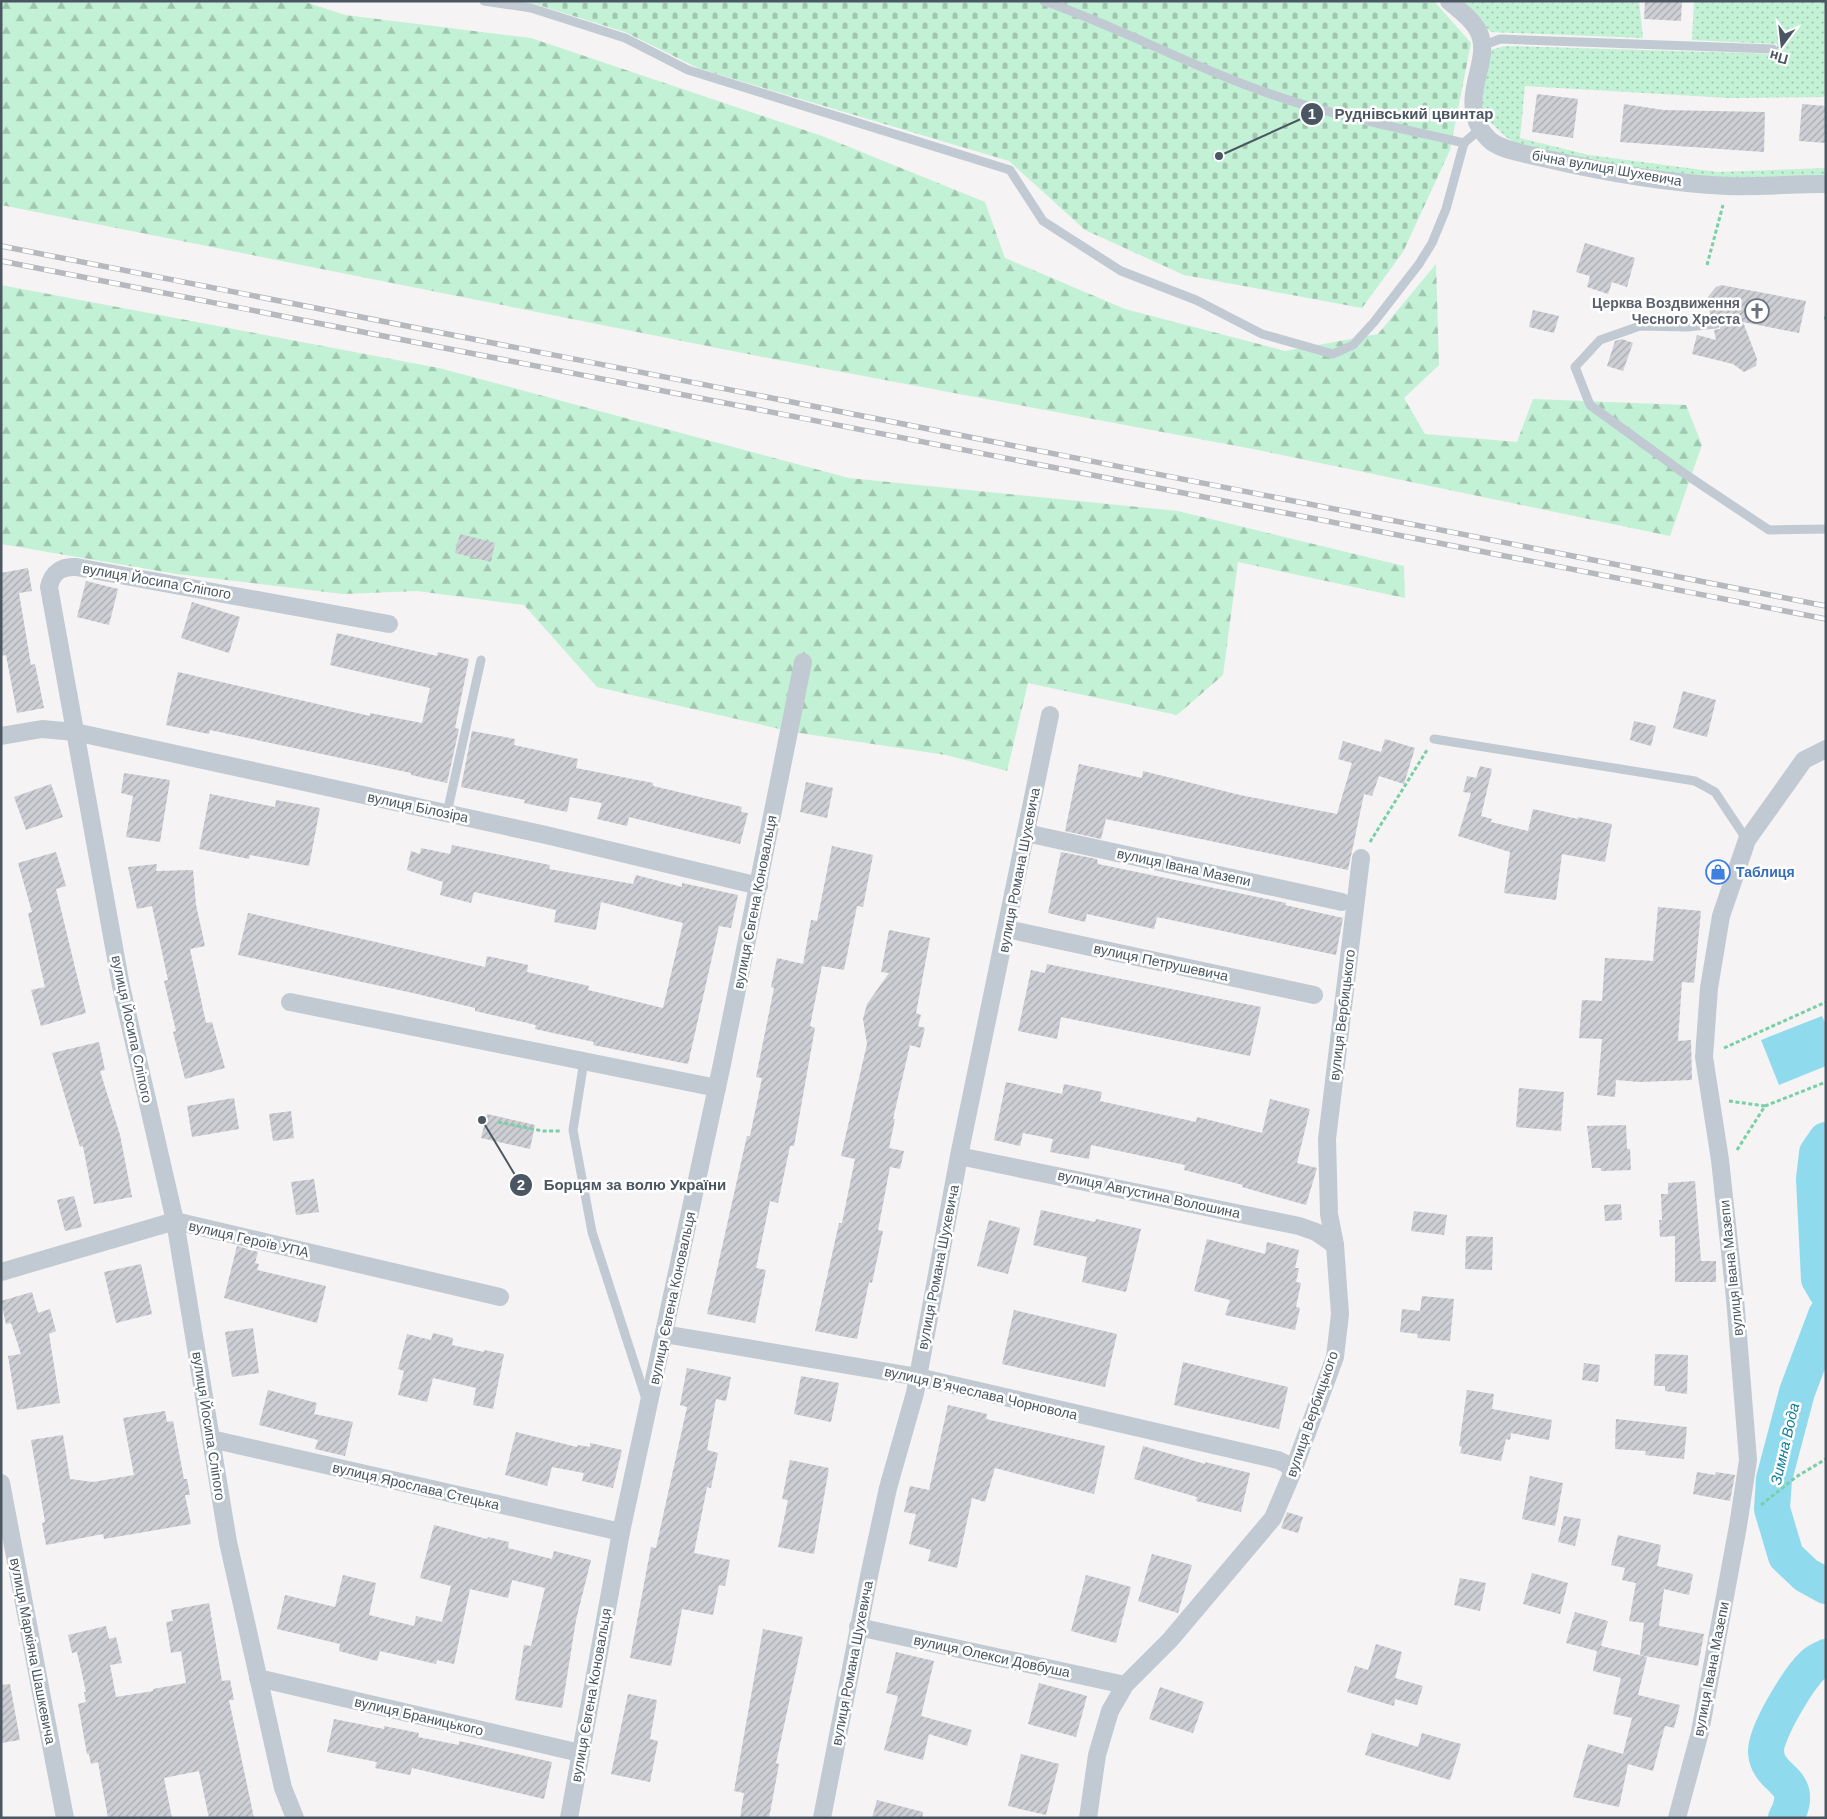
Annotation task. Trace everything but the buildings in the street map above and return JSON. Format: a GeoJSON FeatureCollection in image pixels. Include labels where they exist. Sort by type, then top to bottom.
{"type":"FeatureCollection","features":[{"type":"Feature","properties":{"kind":"street"},"geometry":{"type":"LineString","coordinates":[[1449,1],[1474,24],[1480,34],[1482,46],[1473,100],[1475,117],[1480,129]]}},
{"type":"Feature","properties":{"kind":"street","name":"бічна вулиця Шухевича"},"geometry":{"type":"LineString","coordinates":[[1480,129],[1493,142],[1520,152],[1576,166],[1678,182],[1728,186],[1826,184]]}},
{"type":"Feature","properties":{"kind":"street","name":"вулиця Йосипа Сліпого"},"geometry":{"type":"LineString","coordinates":[[295,1818],[283,1788],[228,1542],[175,1222],[121,986],[50,587],[51,578],[57,571],[66,566],[389,624]]}},
{"type":"Feature","properties":{"kind":"street","name":"вулиця Євгена Коновальця"},"geometry":{"type":"LineString","coordinates":[[569,1818],[621,1532],[717,1088],[803,662]]}},
{"type":"Feature","properties":{"kind":"street","name":"вулиця Романа Шухевича"},"geometry":{"type":"LineString","coordinates":[[822,1818],[858,1627],[888,1488],[918,1377],[959,1156],[1050,715]]}},
{"type":"Feature","properties":{"kind":"street","name":"вулиця Білозіра"},"geometry":{"type":"LineString","coordinates":[[1,736],[42,730],[75,732],[447,813],[759,886]]}},
{"type":"Feature","properties":{"kind":"street","name":"вулиця Івана Мазепи"},"geometry":{"type":"LineString","coordinates":[[1677,1818],[1700,1732],[1738,1526],[1748,1460],[1736,1298],[1704,1056],[1709,988],[1721,916],[1748,840],[1804,760],[1826,749]]}},
{"type":"Feature","properties":{"kind":"street","name":"вулиця Івана Мазепи"},"geometry":{"type":"LineString","coordinates":[[1026,833],[1342,902]]}},
{"type":"Feature","properties":{"kind":"street","name":"вулиця Вербицького"},"geometry":{"type":"LineString","coordinates":[[1088,1818],[1097,1755],[1110,1711],[1125,1685],[1170,1640],[1273,1518],[1293,1472],[1335,1357],[1340,1314],[1334,1245],[1329,1214],[1328,1139],[1361,858]]}},
{"type":"Feature","properties":{"kind":"street","name":"вулиця Петрушевича"},"geometry":{"type":"LineString","coordinates":[[1007,929],[1314,995]]}},
{"type":"Feature","properties":{"kind":"street"},"geometry":{"type":"LineString","coordinates":[[290,1002],[717,1088]]}},
{"type":"Feature","properties":{"kind":"street","name":"вулиця Августина Волошина"},"geometry":{"type":"LineString","coordinates":[[959,1156],[1299,1226],[1316,1232],[1334,1245]]}},
{"type":"Feature","properties":{"kind":"street","name":"вулиця Героїв УПА"},"geometry":{"type":"LineString","coordinates":[[1,1272],[175,1222],[500,1297]]}},
{"type":"Feature","properties":{"kind":"street","name":"вулиця Вʼячеслава Чорновола"},"geometry":{"type":"LineString","coordinates":[[664,1334],[918,1377],[1278,1460],[1286,1464],[1293,1472]]}},
{"type":"Feature","properties":{"kind":"street","name":"вулиця Ярослава Стецька"},"geometry":{"type":"LineString","coordinates":[[212,1439],[621,1532]]}},
{"type":"Feature","properties":{"kind":"street","name":"вулиця Маркіяна Шашкевича"},"geometry":{"type":"LineString","coordinates":[[1,1483],[64,1818]]}},
{"type":"Feature","properties":{"kind":"street","name":"вулиця Олекси Довбуша"},"geometry":{"type":"LineString","coordinates":[[858,1627],[1125,1685]]}},
{"type":"Feature","properties":{"kind":"street","name":"вулиця Браницького"},"geometry":{"type":"LineString","coordinates":[[258,1678],[580,1753]]}},
{"type":"Feature","properties":{"kind":"lane"},"geometry":{"type":"LineString","coordinates":[[484,1],[530,8],[624,38],[688,70],[1010,170],[1043,221],[1122,271],[1196,300],[1262,334],[1334,354],[1353,344],[1364,334],[1419,264],[1432,243],[1446,208],[1464,143],[1480,129]]}},
{"type":"Feature","properties":{"kind":"lane"},"geometry":{"type":"LineString","coordinates":[[1044,1],[1077,12],[1262,92],[1310,106],[1464,143]]}},
{"type":"Feature","properties":{"kind":"lane"},"geometry":{"type":"LineString","coordinates":[[1482,46],[1500,39],[1773,49]]}},
{"type":"Feature","properties":{"kind":"lane"},"geometry":{"type":"LineString","coordinates":[[1716,324],[1687,327],[1640,326],[1600,340],[1575,367],[1590,405],[1685,474],[1770,530],[1826,529]]}},
{"type":"Feature","properties":{"kind":"lane"},"geometry":{"type":"LineString","coordinates":[[447,813],[481,660]]}},
{"type":"Feature","properties":{"kind":"lane"},"geometry":{"type":"LineString","coordinates":[[1434,739],[1695,781],[1715,792],[1748,840]]}},
{"type":"Feature","properties":{"kind":"lane"},"geometry":{"type":"LineString","coordinates":[[584,1061],[573,1130],[578,1158],[592,1232],[648,1407]]}},
{"type":"Feature","properties":{"kind":"path"},"geometry":{"type":"LineString","coordinates":[[1707,265],[1728,186]]}},
{"type":"Feature","properties":{"kind":"path"},"geometry":{"type":"LineString","coordinates":[[1361,858],[1434,739]]}},
{"type":"Feature","properties":{"kind":"path"},"geometry":{"type":"LineString","coordinates":[[1704,1056],[1826,1002]]}},
{"type":"Feature","properties":{"kind":"path"},"geometry":{"type":"LineString","coordinates":[[1711,1098],[1765,1106],[1826,1082]]}},
{"type":"Feature","properties":{"kind":"path"},"geometry":{"type":"LineString","coordinates":[[1721,1175],[1765,1106]]}},
{"type":"Feature","properties":{"kind":"path"},"geometry":{"type":"LineString","coordinates":[[498,1122],[543,1131]]}},
{"type":"Feature","properties":{"kind":"path"},"geometry":{"type":"LineString","coordinates":[[1767,1499],[1796,1477],[1826,1459]]}},
{"type":"Feature","properties":{"kind":"green space"},"geometry":{"type":"Polygon","coordinates":[[[1,1],[302,1],[345,15],[531,38],[822,136],[985,202],[1005,258],[1125,309],[1285,351],[1378,334],[1436,264],[1439,365],[1404,398],[1425,434],[1517,442],[1533,399],[1686,405],[1702,445],[1670,536],[1258,450],[773,359],[1,205],[1,1]]]}},
{"type":"Feature","properties":{"kind":"green space"},"geometry":{"type":"Polygon","coordinates":[[[515,1],[1434,1],[1471,43],[1450,150],[1403,252],[1362,308],[1184,275],[1085,230],[1009,161],[700,69],[625,32],[535,4],[515,1]]]}},
{"type":"Feature","properties":{"kind":"green space"},"geometry":{"type":"Polygon","coordinates":[[[1458,1],[1639,1],[1643,38],[1491,32],[1458,1]]]}},
{"type":"Feature","properties":{"kind":"green space"},"geometry":{"type":"Polygon","coordinates":[[[1694,1],[1826,1],[1826,97],[1729,98],[1525,86],[1520,138],[1589,155],[1718,172],[1826,168],[1826,178],[1699,179],[1588,162],[1519,145],[1506,137],[1486,118],[1479,94],[1490,50],[1505,46],[1777,54],[1777,44],[1692,40],[1694,1]]]}},
{"type":"Feature","properties":{"kind":"green space"},"geometry":{"type":"Polygon","coordinates":[[[1,285],[439,368],[849,478],[1178,511],[1404,566],[1405,598],[1238,562],[1223,675],[1177,715],[1028,683],[1007,771],[946,755],[793,732],[597,687],[524,605],[417,591],[343,594],[177,574],[1,544],[1,285]]]}},
{"type":"Feature","properties":{"kind":"water"},"geometry":{"type":"Polygon","coordinates":[[[1822,1016],[1826,1025],[1826,1066],[1779,1085],[1761,1040],[1822,1016]]]}},
{"type":"Feature","properties":{"kind":"waterway","name":"Зимна Вода"},"geometry":{"type":"LineString","coordinates":[[1826,1140],[1817,1153],[1814,1179],[1819,1279],[1826,1291]]}},
{"type":"Feature","properties":{"kind":"waterway","name":"Зимна Вода"},"geometry":{"type":"LineString","coordinates":[[1826,1315],[1797,1392],[1774,1479],[1772,1509],[1786,1556],[1806,1575],[1826,1586]]}},
{"type":"Feature","properties":{"kind":"waterway","name":"Зимна Вода"},"geometry":{"type":"LineString","coordinates":[[1786,1818],[1791,1805],[1792,1795],[1785,1781],[1768,1762],[1767,1743],[1784,1706],[1800,1681],[1814,1664],[1826,1657]]}},
{"type":"Feature","properties":{"kind":"railway"},"geometry":{"type":"LineString","coordinates":[[1,246],[1826,606]]}},
{"type":"Feature","properties":{"kind":"railway"},"geometry":{"type":"LineString","coordinates":[[1,261],[1826,619]]}},
{"type":"Feature","properties":{"kind":"place","name":"Руднівський цвинтар"},"geometry":{"type":"Point","coordinates":[1219,156]}},
{"type":"Feature","properties":{"kind":"place","name":"Церква Воздвиження Чесного Хреста"},"geometry":{"type":"Point","coordinates":[1757,311]}},
{"type":"Feature","properties":{"kind":"place","name":"Таблиця"},"geometry":{"type":"Point","coordinates":[1718,872]}},
{"type":"Feature","properties":{"kind":"place","name":"Борцям за волю України"},"geometry":{"type":"Point","coordinates":[482,1120]}}]}
